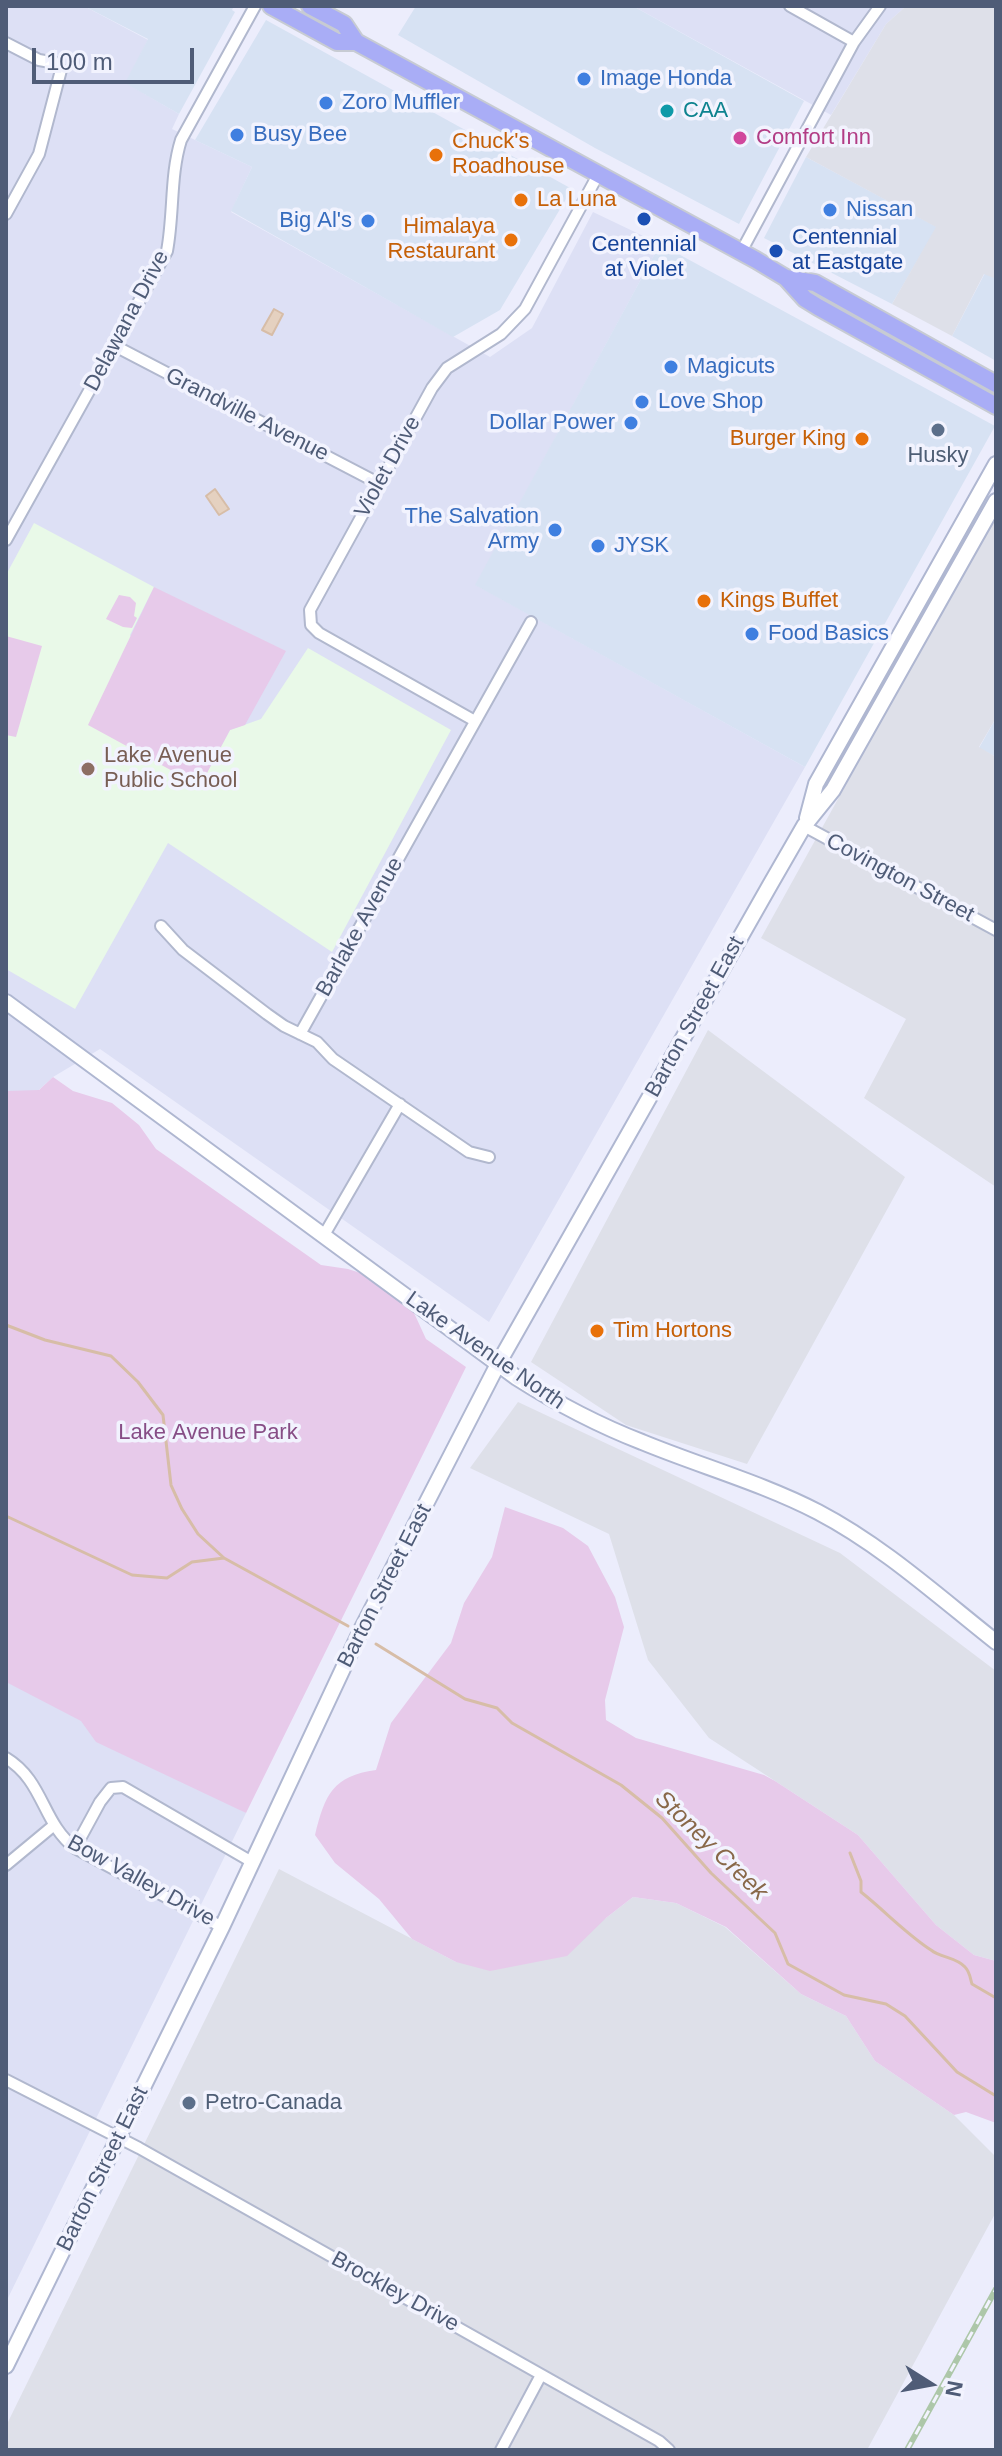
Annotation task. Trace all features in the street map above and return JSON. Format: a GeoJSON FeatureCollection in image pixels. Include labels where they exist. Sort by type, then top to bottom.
{"type":"FeatureCollection","features":[{"type":"Feature","properties":{"kind":"main road"},"geometry":{"type":"LineString","coordinates":[[271,6],[337,42],[356,42]]}},
{"type":"Feature","properties":{"kind":"main road"},"geometry":{"type":"LineString","coordinates":[[310,6],[344,24],[356,42],[741,252],[786,278],[805,299],[818,307],[996,406]]}},
{"type":"Feature","properties":{"kind":"main road"},"geometry":{"type":"LineString","coordinates":[[786,278],[815,283],[996,384]]}},
{"type":"Feature","properties":{"kind":"main road","name":"Barton Street East"},"geometry":{"type":"LineString","coordinates":[[804,826],[816,784],[996,464]]}},
{"type":"Feature","properties":{"kind":"main road","name":"Barton Street East"},"geometry":{"type":"LineString","coordinates":[[6,2366],[222,1927],[362,1628],[498,1364],[804,826],[833,790],[996,501]]}},
{"type":"Feature","properties":{"kind":"main road"},"geometry":{"type":"LineString","coordinates":[[947,551],[963,560]]}},
{"type":"Feature","properties":{"kind":"main road","name":"Lake Avenue North"},"geometry":{"type":"LineString","coordinates":[[6,1002],[498,1364],[572,1412],[819,1513],[860,1537],[996,1642]]}},
{"type":"Feature","properties":{"kind":"street","name":"Delawana Drive"},"geometry":{"type":"LineString","coordinates":[[6,540],[167,251],[176,155],[181,140],[255,6]]}},
{"type":"Feature","properties":{"kind":"street"},"geometry":{"type":"LineString","coordinates":[[790,6],[854,42]]}},
{"type":"Feature","properties":{"kind":"street"},"geometry":{"type":"LineString","coordinates":[[741,252],[854,42],[880,6]]}},
{"type":"Feature","properties":{"kind":"street"},"geometry":{"type":"LineString","coordinates":[[6,43],[39,60],[56,63],[61,70],[39,154],[10,198],[6,214]]}},
{"type":"Feature","properties":{"kind":"street","name":"Violet Drive"},"geometry":{"type":"LineString","coordinates":[[475,721],[319,633],[311,625],[310,610],[441,374],[455,361],[501,334],[527,306],[599,173]]}},
{"type":"Feature","properties":{"kind":"street","name":"Grandville Avenue"},"geometry":{"type":"LineString","coordinates":[[115,346],[378,483]]}},
{"type":"Feature","properties":{"kind":"street","name":"Barlake Avenue"},"geometry":{"type":"LineString","coordinates":[[300,1034],[531,622]]}},
{"type":"Feature","properties":{"kind":"street","name":"Covington Street"},"geometry":{"type":"LineString","coordinates":[[804,826],[996,930]]}},
{"type":"Feature","properties":{"kind":"street"},"geometry":{"type":"LineString","coordinates":[[161,926],[183,950],[267,1014],[317,1042],[333,1059],[469,1152],[489,1157]]}},
{"type":"Feature","properties":{"kind":"street"},"geometry":{"type":"LineString","coordinates":[[324,1235],[400,1104]]}},
{"type":"Feature","properties":{"kind":"street","name":"Bow Valley Drive"},"geometry":{"type":"LineString","coordinates":[[6,1758],[21,1768],[37,1788],[53,1826],[62,1838],[75,1848],[222,1927]]}},
{"type":"Feature","properties":{"kind":"street"},"geometry":{"type":"LineString","coordinates":[[75,1848],[111,1788],[123,1787],[252,1862]]}},
{"type":"Feature","properties":{"kind":"street"},"geometry":{"type":"LineString","coordinates":[[6,1865],[53,1826]]}},
{"type":"Feature","properties":{"kind":"street","name":"Brockley Drive"},"geometry":{"type":"LineString","coordinates":[[6,2080],[119,2138],[659,2441],[669,2450]]}},
{"type":"Feature","properties":{"kind":"street"},"geometry":{"type":"LineString","coordinates":[[501,2450],[541,2375]]}},
{"type":"Feature","properties":{"kind":"shaded area"},"geometry":{"type":"Polygon","coordinates":[[[6,6],[84,6],[148,40],[126,83],[179,114],[172,129],[252,167],[231,212],[490,357],[532,328],[593,212],[660,244],[476,585],[805,767],[489,1322],[100,1049],[53,1077],[6,1120],[6,6]]]}},
{"type":"Feature","properties":{"kind":"shaded area"},"geometry":{"type":"Polygon","coordinates":[[[84,6],[234,6],[232,10],[235,12],[179,114],[125,83],[148,39],[84,6]]]}},
{"type":"Feature","properties":{"kind":"shaded area"},"geometry":{"type":"Polygon","coordinates":[[[416,6],[633,6],[804,101],[739,224],[595,148],[398,35],[416,6]]]}},
{"type":"Feature","properties":{"kind":"shaded area"},"geometry":{"type":"Polygon","coordinates":[[[633,6],[906,6],[886,24],[831,115],[633,6]]]}},
{"type":"Feature","properties":{"kind":"shaded area"},"geometry":{"type":"Polygon","coordinates":[[[906,6],[996,6],[996,279],[984,274],[952,336],[892,304],[936,227],[806,157],[886,24],[906,6]]]}},
{"type":"Feature","properties":{"kind":"shaded area"},"geometry":{"type":"Polygon","coordinates":[[[266,20],[572,189],[500,310],[453,337],[231,211],[252,167],[195,140],[266,20]]]}},
{"type":"Feature","properties":{"kind":"shaded area"},"geometry":{"type":"Polygon","coordinates":[[[806,157],[937,227],[892,304],[764,238],[806,157]]]}},
{"type":"Feature","properties":{"kind":"shaded area"},"geometry":{"type":"Polygon","coordinates":[[[660,244],[995,426],[805,767],[475,585],[660,244]]]}},
{"type":"Feature","properties":{"kind":"shaded area"},"geometry":{"type":"Polygon","coordinates":[[[985,273],[996,279],[996,361],[952,336],[985,273]]]}},
{"type":"Feature","properties":{"kind":"shaded area"},"geometry":{"type":"Polygon","coordinates":[[[274,309],[283,314],[272,335],[262,330],[274,309]]]}},
{"type":"Feature","properties":{"kind":"shaded area"},"geometry":{"type":"Polygon","coordinates":[[[215,489],[229,509],[219,515],[206,496],[215,489]]]}},
{"type":"Feature","properties":{"kind":"shaded area"},"geometry":{"type":"Polygon","coordinates":[[[993,519],[996,520],[996,718],[979,747],[996,757],[996,1187],[864,1098],[906,1019],[761,938],[993,519]]]}},
{"type":"Feature","properties":{"kind":"shaded area"},"geometry":{"type":"Polygon","coordinates":[[[34,523],[154,587],[130,635],[200,785],[230,730],[261,719],[308,648],[451,730],[332,952],[168,843],[75,1009],[6,969],[6,575],[34,523]]]}},
{"type":"Feature","properties":{"kind":"shaded area"},"geometry":{"type":"Polygon","coordinates":[[[996,718],[996,757],[979,748],[996,718]]]}},
{"type":"Feature","properties":{"kind":"shaded area"},"geometry":{"type":"Polygon","coordinates":[[[708,1030],[905,1177],[747,1464],[626,1425],[531,1362],[708,1030]]]}},
{"type":"Feature","properties":{"kind":"shaded area"},"geometry":{"type":"Polygon","coordinates":[[[518,1402],[840,1553],[996,1671],[996,1961],[974,1955],[936,1925],[858,1835],[709,1738],[648,1660],[609,1534],[470,1468],[518,1402]]]}},
{"type":"Feature","properties":{"kind":"shaded area"},"geometry":{"type":"Polygon","coordinates":[[[6,1673],[246,1813],[6,2302],[6,1673]]]}},
{"type":"Feature","properties":{"kind":"shaded area"},"geometry":{"type":"Polygon","coordinates":[[[279,1869],[456,1962],[606,1918],[633,1897],[676,1903],[725,1927],[801,1994],[846,2016],[875,2061],[954,2115],[996,2157],[996,2212],[867,2450],[6,2450],[6,2426],[279,1869]]]}},
{"type":"Feature","properties":{"kind":"green space"},"geometry":{"type":"Polygon","coordinates":[[[154,587],[286,651],[245,725],[230,730],[200,786],[88,725],[154,587]]]}},
{"type":"Feature","properties":{"kind":"green space"},"geometry":{"type":"Polygon","coordinates":[[[119,595],[130,597],[136,603],[134,616],[137,618],[132,628],[106,619],[119,595]]]}},
{"type":"Feature","properties":{"kind":"green space"},"geometry":{"type":"Polygon","coordinates":[[[6,636],[42,646],[16,737],[6,735],[6,636]]]}},
{"type":"Feature","properties":{"kind":"green space","name":"Lake Avenue Park"},"geometry":{"type":"Polygon","coordinates":[[[53,1077],[73,1091],[112,1103],[139,1125],[156,1149],[321,1265],[348,1269],[382,1280],[409,1302],[426,1339],[466,1367],[246,1813],[96,1742],[81,1721],[6,1682],[6,1091],[39,1090],[53,1077]]]}},
{"type":"Feature","properties":{"kind":"green space"},"geometry":{"type":"Polygon","coordinates":[[[505,1507],[563,1528],[588,1546],[615,1597],[624,1627],[605,1700],[606,1720],[636,1738],[764,1775],[775,1781],[858,1835],[936,1925],[974,1955],[996,1961],[996,2123],[966,2112],[954,2115],[875,2061],[846,2016],[801,1994],[726,1927],[676,1903],[633,1897],[567,1956],[490,1971],[456,1962],[412,1939],[379,1899],[335,1863],[315,1835],[327,1798],[340,1782],[376,1770],[391,1723],[451,1643],[464,1603],[492,1557],[505,1507]]]}},
{"type":"Feature","properties":{"kind":"waterway"},"geometry":{"type":"LineString","coordinates":[[6,1325],[45,1340],[111,1356],[138,1382],[163,1415],[171,1485],[198,1534],[224,1558],[348,1626]]}},
{"type":"Feature","properties":{"kind":"waterway","name":"Stoney Creek"},"geometry":{"type":"LineString","coordinates":[[6,1516],[132,1575],[167,1578],[192,1562],[224,1558]]}},
{"type":"Feature","properties":{"kind":"waterway","name":"Stoney Creek"},"geometry":{"type":"LineString","coordinates":[[376,1644],[465,1699],[497,1708],[512,1723],[621,1785],[662,1818],[711,1873],[775,1933],[788,1964],[844,1995],[886,2004],[905,2016],[957,2072],[996,2096]]}},
{"type":"Feature","properties":{"kind":"waterway"},"geometry":{"type":"LineString","coordinates":[[850,1853],[861,1881],[861,1892],[935,1953],[961,1964],[968,1971],[972,1984],[996,1998]]}},
{"type":"Feature","properties":{"kind":"railway"},"geometry":{"type":"LineString","coordinates":[[907,2450],[996,2289]]}},
{"type":"Feature","properties":{"kind":"place","name":"Image Honda"},"geometry":{"type":"Point","coordinates":[584,79]}},
{"type":"Feature","properties":{"kind":"place","name":"Zoro Muffler"},"geometry":{"type":"Point","coordinates":[326,103]}},
{"type":"Feature","properties":{"kind":"place","name":"CAA"},"geometry":{"type":"Point","coordinates":[667,111]}},
{"type":"Feature","properties":{"kind":"place","name":"Busy Bee"},"geometry":{"type":"Point","coordinates":[237,135]}},
{"type":"Feature","properties":{"kind":"place","name":"Comfort Inn"},"geometry":{"type":"Point","coordinates":[740,138]}},
{"type":"Feature","properties":{"kind":"place","name":"Chuck's Roadhouse"},"geometry":{"type":"Point","coordinates":[436,155]}},
{"type":"Feature","properties":{"kind":"place","name":"La Luna"},"geometry":{"type":"Point","coordinates":[521,200]}},
{"type":"Feature","properties":{"kind":"place","name":"Nissan"},"geometry":{"type":"Point","coordinates":[830,210]}},
{"type":"Feature","properties":{"kind":"place","name":"Centennial at Violet"},"geometry":{"type":"Point","coordinates":[644,219]}},
{"type":"Feature","properties":{"kind":"place","name":"Big Al's"},"geometry":{"type":"Point","coordinates":[368,221]}},
{"type":"Feature","properties":{"kind":"place","name":"Himalaya Restaurant"},"geometry":{"type":"Point","coordinates":[511,240]}},
{"type":"Feature","properties":{"kind":"place","name":"Centennial at Eastgate"},"geometry":{"type":"Point","coordinates":[776,251]}},
{"type":"Feature","properties":{"kind":"place","name":"Magicuts"},"geometry":{"type":"Point","coordinates":[671,367]}},
{"type":"Feature","properties":{"kind":"place","name":"Love Shop"},"geometry":{"type":"Point","coordinates":[642,402]}},
{"type":"Feature","properties":{"kind":"place","name":"Dollar Power"},"geometry":{"type":"Point","coordinates":[631,423]}},
{"type":"Feature","properties":{"kind":"place","name":"Husky"},"geometry":{"type":"Point","coordinates":[938,430]}},
{"type":"Feature","properties":{"kind":"place","name":"Burger King"},"geometry":{"type":"Point","coordinates":[862,439]}},
{"type":"Feature","properties":{"kind":"place","name":"The Salvation Army"},"geometry":{"type":"Point","coordinates":[555,530]}},
{"type":"Feature","properties":{"kind":"place","name":"JYSK"},"geometry":{"type":"Point","coordinates":[598,546]}},
{"type":"Feature","properties":{"kind":"place","name":"Kings Buffet"},"geometry":{"type":"Point","coordinates":[704,601]}},
{"type":"Feature","properties":{"kind":"place","name":"Food Basics"},"geometry":{"type":"Point","coordinates":[752,634]}},
{"type":"Feature","properties":{"kind":"place","name":"Lake Avenue Public School"},"geometry":{"type":"Point","coordinates":[88,769]}},
{"type":"Feature","properties":{"kind":"place","name":"Tim Hortons"},"geometry":{"type":"Point","coordinates":[597,1331]}},
{"type":"Feature","properties":{"kind":"place","name":"Petro-Canada"},"geometry":{"type":"Point","coordinates":[189,2103]}}]}
